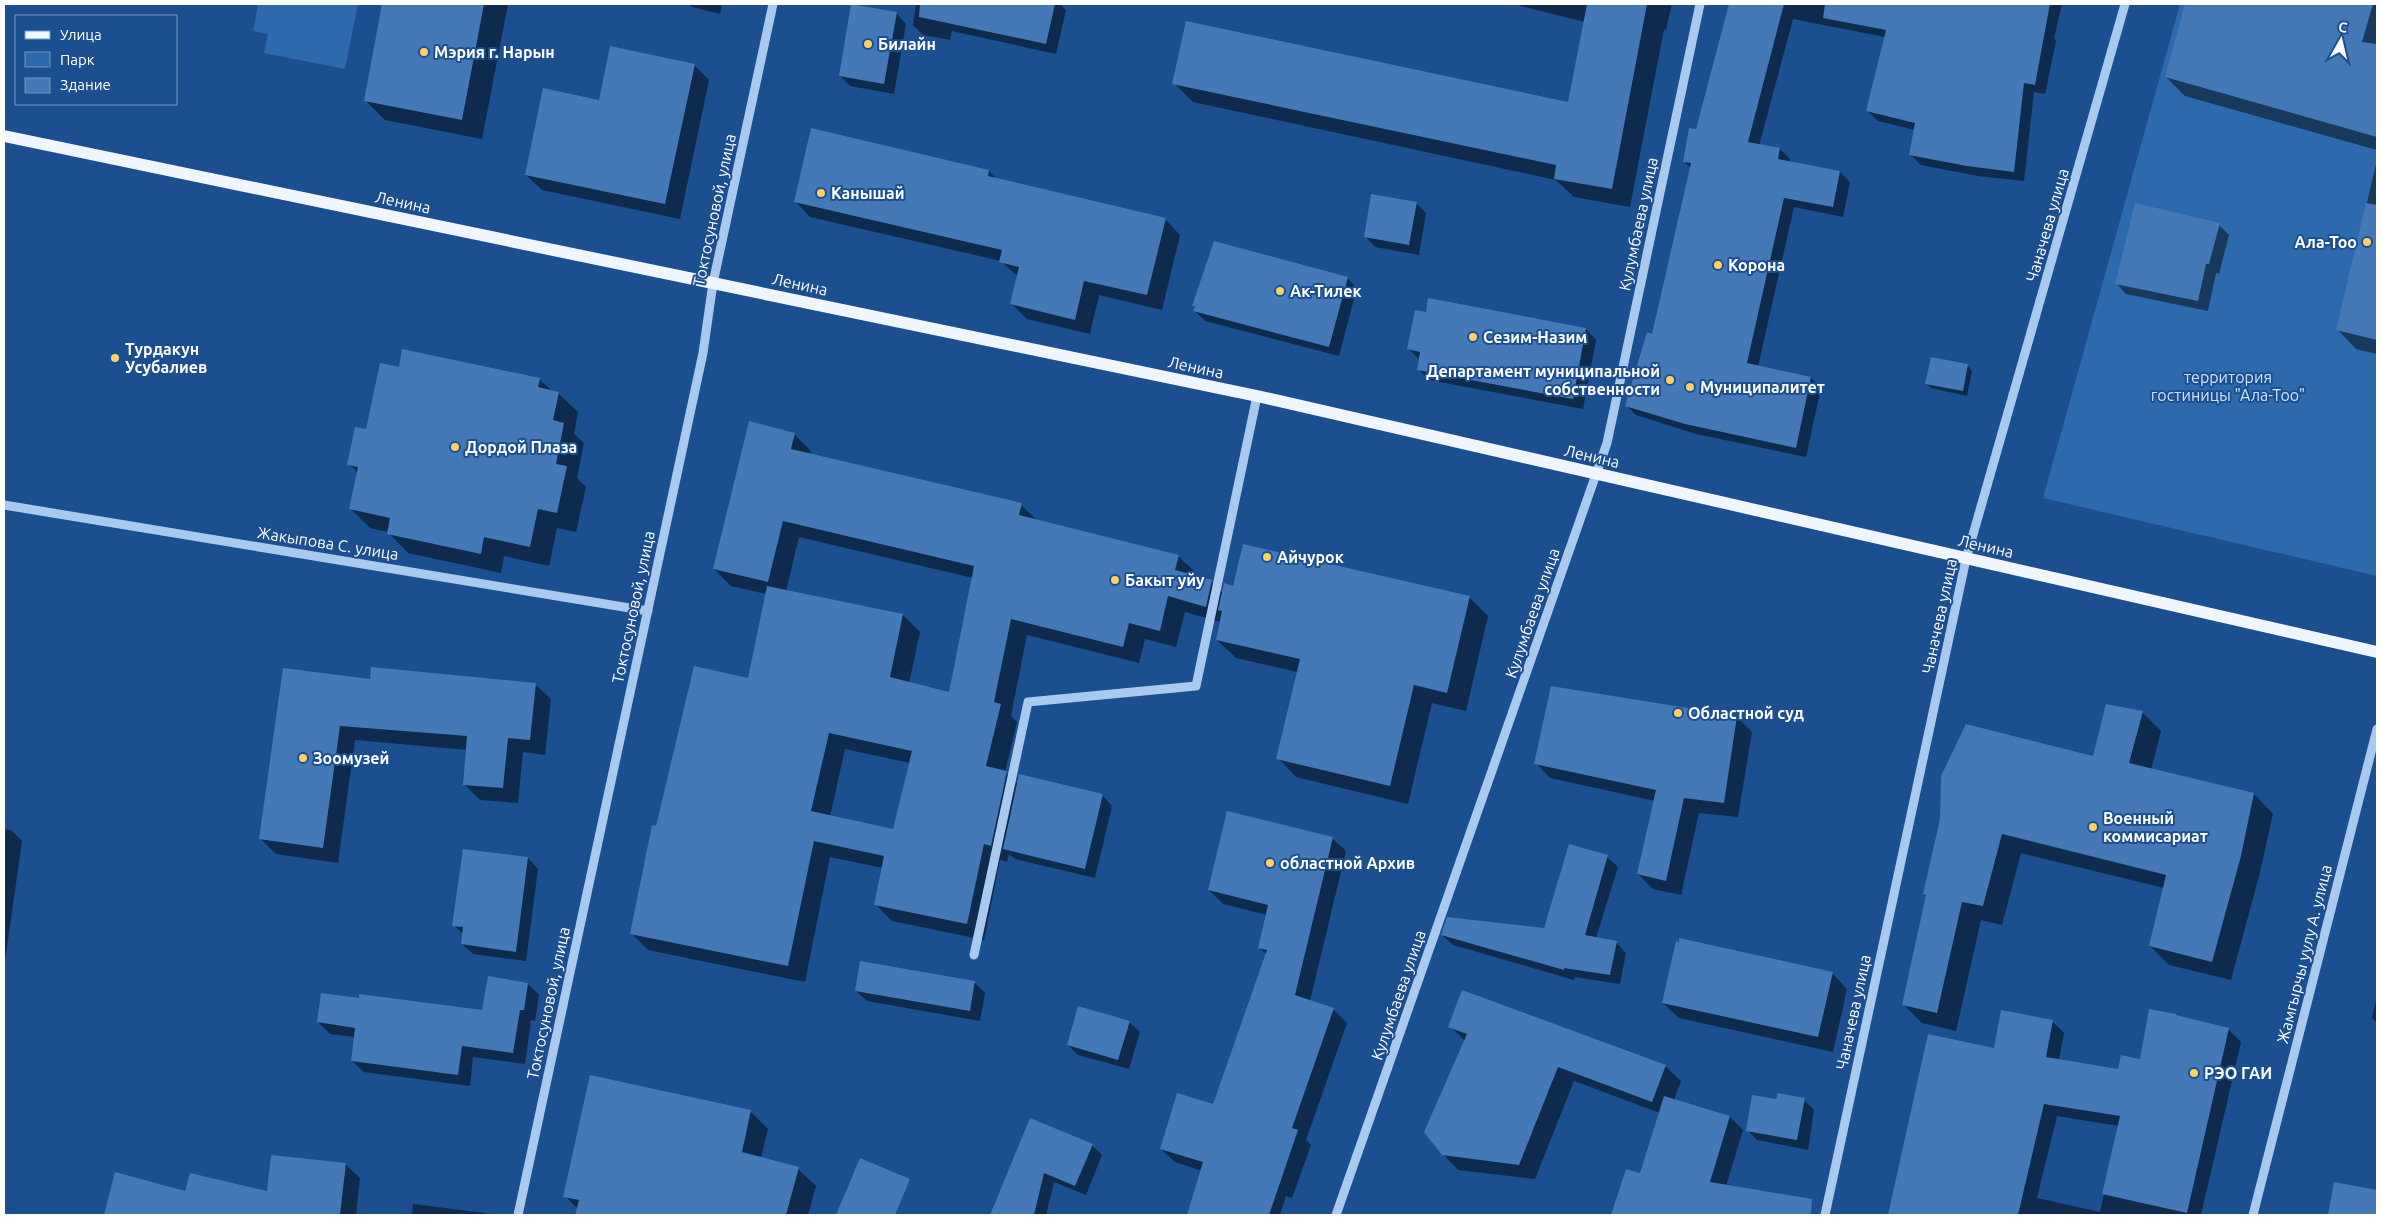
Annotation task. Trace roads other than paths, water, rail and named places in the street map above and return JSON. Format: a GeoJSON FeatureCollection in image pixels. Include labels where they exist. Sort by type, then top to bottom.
{"type":"FeatureCollection","features":[{"type":"Feature","properties":{"kind":"main road","name":"Ленина"},"geometry":{"type":"LineString","coordinates":[[4,136],[1257,396],[2377,652]]}},
{"type":"Feature","properties":{"kind":"street","name":"Токтосуновой, улица"},"geometry":{"type":"LineString","coordinates":[[518,1215],[703,353],[713,283],[773,4]]}},
{"type":"Feature","properties":{"kind":"street","name":"Кулумбаева улица"},"geometry":{"type":"LineString","coordinates":[[1336,1215],[1607,443],[1700,4]]}},
{"type":"Feature","properties":{"kind":"street","name":"Чаначева улица"},"geometry":{"type":"LineString","coordinates":[[1825,1215],[1966,558],[2125,4]]}},
{"type":"Feature","properties":{"kind":"street"},"geometry":{"type":"LineString","coordinates":[[974,954],[1028,702],[1196,686],[1257,396]]}},
{"type":"Feature","properties":{"kind":"street","name":"Жакыпова С. улица"},"geometry":{"type":"LineString","coordinates":[[4,505],[648,611]]}},
{"type":"Feature","properties":{"kind":"street","name":"Жамгырчы уулу А. улица"},"geometry":{"type":"LineString","coordinates":[[2253,1215],[2377,729]]}},
{"type":"Feature","properties":{"kind":"place","name":"Билайн"},"geometry":{"type":"Point","coordinates":[868,44]}},
{"type":"Feature","properties":{"kind":"place","name":"Мэрия г. Нарын"},"geometry":{"type":"Point","coordinates":[424,52]}},
{"type":"Feature","properties":{"kind":"place","name":"Канышай"},"geometry":{"type":"Point","coordinates":[821,193]}},
{"type":"Feature","properties":{"kind":"place","name":"Ала-Тоо"},"geometry":{"type":"Point","coordinates":[2367,242]}},
{"type":"Feature","properties":{"kind":"place","name":"Корона"},"geometry":{"type":"Point","coordinates":[1718,265]}},
{"type":"Feature","properties":{"kind":"place","name":"Ак-Тилек"},"geometry":{"type":"Point","coordinates":[1280,291]}},
{"type":"Feature","properties":{"kind":"place","name":"Сезим-Назим"},"geometry":{"type":"Point","coordinates":[1473,337]}},
{"type":"Feature","properties":{"kind":"place","name":"Турдакун Усубалиев"},"geometry":{"type":"Point","coordinates":[115,358]}},
{"type":"Feature","properties":{"kind":"place","name":"Департамент муниципальной собственности"},"geometry":{"type":"Point","coordinates":[1670,380]}},
{"type":"Feature","properties":{"kind":"place","name":"Муниципалитет"},"geometry":{"type":"Point","coordinates":[1690,387]}},
{"type":"Feature","properties":{"kind":"place","name":"Дордой Плаза"},"geometry":{"type":"Point","coordinates":[455,447]}},
{"type":"Feature","properties":{"kind":"place","name":"Айчурок"},"geometry":{"type":"Point","coordinates":[1267,557]}},
{"type":"Feature","properties":{"kind":"place","name":"Бакыт уйу"},"geometry":{"type":"Point","coordinates":[1115,580]}},
{"type":"Feature","properties":{"kind":"place","name":"Областной суд"},"geometry":{"type":"Point","coordinates":[1678,713]}},
{"type":"Feature","properties":{"kind":"place","name":"Зоомузей"},"geometry":{"type":"Point","coordinates":[303,758]}},
{"type":"Feature","properties":{"kind":"place","name":"Военный коммисариат"},"geometry":{"type":"Point","coordinates":[2093,827]}},
{"type":"Feature","properties":{"kind":"place","name":"областной Архив"},"geometry":{"type":"Point","coordinates":[1270,863]}},
{"type":"Feature","properties":{"kind":"place","name":"РЭО ГАИ"},"geometry":{"type":"Point","coordinates":[2194,1073]}},
{"type":"Feature","properties":{"kind":"park label","name":"территория гостиницы \"Ала-Тоо\""},"geometry":{"type":"Point","coordinates":[2228,386]}}]}
